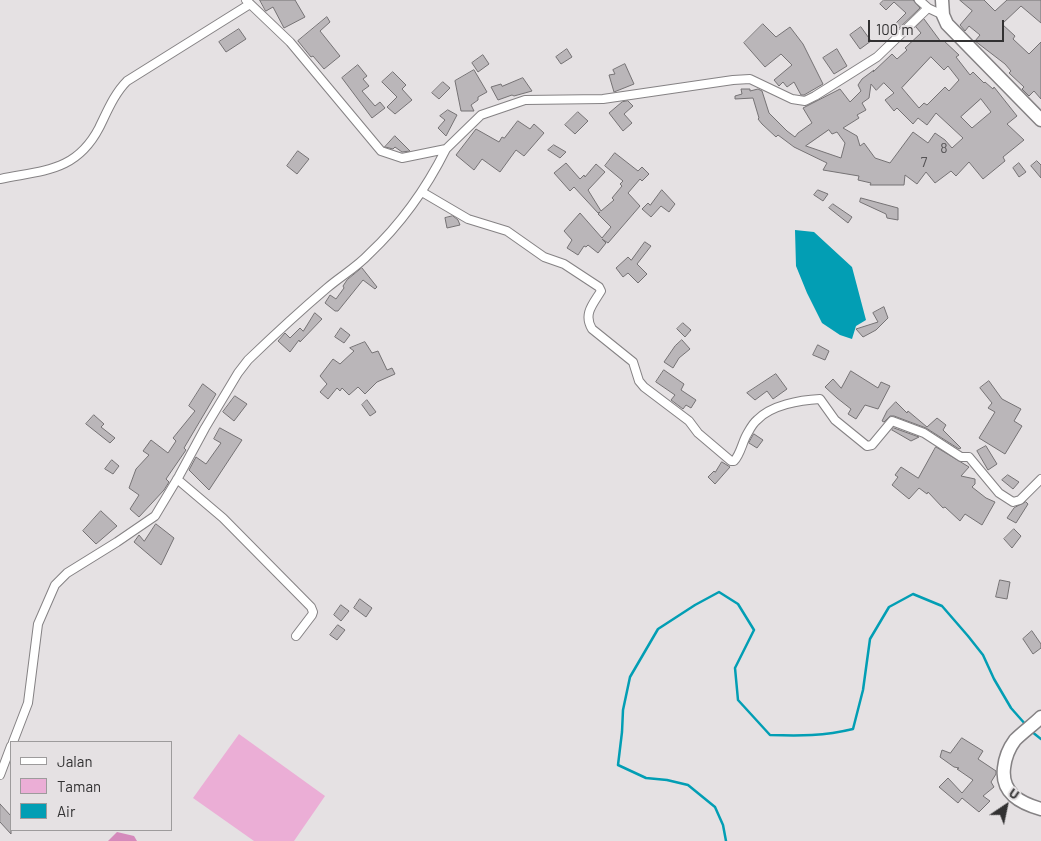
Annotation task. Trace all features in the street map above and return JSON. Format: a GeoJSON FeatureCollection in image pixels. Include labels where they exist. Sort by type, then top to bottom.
{"type":"FeatureCollection","features":[{"type":"Feature","properties":{"kind":"main road"},"geometry":{"type":"LineString","coordinates":[[942,0],[944,20],[951,29],[1041,120]]}},
{"type":"Feature","properties":{"kind":"main road"},"geometry":{"type":"LineString","coordinates":[[1041,717],[1015,740],[1005,758],[1003,777],[1008,791],[1014,797],[1041,809]]}},
{"type":"Feature","properties":{"kind":"street"},"geometry":{"type":"LineString","coordinates":[[919,0],[928,8],[943,15]]}},
{"type":"Feature","properties":{"kind":"street"},"geometry":{"type":"LineString","coordinates":[[0,179],[53,168],[70,162],[87,147],[117,94],[127,82],[248,2],[290,42],[381,151],[402,158],[446,150]]}},
{"type":"Feature","properties":{"kind":"street"},"geometry":{"type":"LineString","coordinates":[[13,741],[28,703],[38,624],[55,585],[67,573],[149,522],[155,516],[205,428],[238,373],[248,360],[328,287],[368,256],[422,192],[446,150],[481,115],[525,100],[603,99],[733,80],[750,80],[792,99],[805,101],[877,57],[928,8]]}},
{"type":"Feature","properties":{"kind":"street"},"geometry":{"type":"LineString","coordinates":[[422,192],[472,221],[507,231],[544,257],[565,265],[599,287],[601,291],[588,315],[592,329],[633,362],[639,381],[644,388],[689,420],[700,434],[731,460],[734,461],[737,457],[741,446],[759,418],[782,406],[802,400],[820,399],[835,420],[867,446],[872,445],[892,421],[920,431],[961,457],[969,457],[999,493],[1013,502],[1020,500],[1041,479]]}},
{"type":"Feature","properties":{"kind":"street"},"geometry":{"type":"LineString","coordinates":[[177,479],[228,523],[311,606],[312,615],[296,636]]}},
{"type":"Feature","properties":{"kind":"street"},"geometry":{"type":"LineString","coordinates":[[0,775],[10,749]]}},
{"type":"Feature","properties":{"kind":"green space"},"geometry":{"type":"Polygon","coordinates":[[[239,734],[325,796],[294,841],[254,841],[193,798],[239,734]]]}},
{"type":"Feature","properties":{"kind":"shaded area"},"geometry":{"type":"Polygon","coordinates":[[[117,832],[134,836],[137,841],[108,841],[117,832]]]}},
{"type":"Feature","properties":{"kind":"water"},"geometry":{"type":"Polygon","coordinates":[[[795,230],[814,232],[852,267],[866,320],[856,326],[852,339],[840,335],[822,323],[796,266],[795,230]]]}},
{"type":"Feature","properties":{"kind":"building"},"geometry":{"type":"Polygon","coordinates":[[[260,0],[295,0],[305,17],[284,28],[273,7],[266,11],[260,0]]]}},
{"type":"Feature","properties":{"kind":"building"},"geometry":{"type":"Polygon","coordinates":[[[884,0],[913,0],[920,8],[894,33],[890,29],[906,13],[894,2],[886,10],[880,4],[884,0]]]}},
{"type":"Feature","properties":{"kind":"building"},"geometry":{"type":"Polygon","coordinates":[[[960,0],[984,0],[995,11],[1007,0],[1041,0],[1041,23],[1021,6],[1002,24],[1015,36],[1013,39],[1029,54],[1041,42],[1041,99],[1034,91],[1029,96],[1022,89],[1024,87],[1009,73],[1011,71],[1005,64],[975,41],[980,35],[969,26],[965,31],[960,25],[972,11],[960,0]]]}},
{"type":"Feature","properties":{"kind":"building"},"geometry":{"type":"Polygon","coordinates":[[[327,17],[330,22],[320,31],[340,56],[324,69],[298,41],[327,17]]]}},
{"type":"Feature","properties":{"kind":"building"},"geometry":{"type":"Polygon","coordinates":[[[924,19],[941,42],[943,40],[959,55],[956,57],[970,75],[973,72],[984,83],[993,89],[994,87],[1017,116],[1007,124],[1024,140],[1003,157],[1005,161],[983,179],[969,162],[956,176],[951,171],[935,183],[926,172],[917,184],[905,175],[904,185],[870,185],[871,183],[858,180],[859,176],[823,170],[827,163],[794,147],[778,135],[776,137],[762,124],[758,119],[753,98],[735,99],[735,96],[742,94],[741,89],[750,89],[750,91],[758,89],[762,91],[769,113],[795,137],[812,123],[803,108],[840,89],[850,102],[861,91],[858,85],[862,79],[874,70],[873,72],[892,54],[897,59],[907,50],[905,48],[921,33],[916,27],[924,19]],[[931,57],[902,88],[919,108],[924,103],[927,105],[945,87],[949,91],[959,80],[948,66],[944,70],[931,57]],[[884,83],[876,90],[871,84],[869,98],[862,103],[866,110],[857,115],[859,118],[843,128],[857,136],[860,146],[864,143],[875,158],[890,163],[913,132],[928,143],[935,133],[952,148],[963,138],[936,113],[927,125],[918,118],[913,124],[897,108],[894,111],[885,100],[894,93],[884,83]],[[981,99],[961,117],[972,128],[991,112],[981,99]],[[829,130],[806,146],[841,158],[845,143],[837,132],[832,134],[829,130]]]}},
{"type":"Feature","properties":{"kind":"building"},"geometry":{"type":"Polygon","coordinates":[[[763,24],[776,37],[790,27],[803,44],[823,84],[804,95],[801,95],[794,82],[787,87],[783,82],[779,86],[774,80],[792,65],[781,54],[765,67],[744,43],[763,24]]]}},
{"type":"Feature","properties":{"kind":"building"},"geometry":{"type":"Polygon","coordinates":[[[861,27],[871,41],[860,49],[850,35],[861,27]]]}},
{"type":"Feature","properties":{"kind":"building"},"geometry":{"type":"Polygon","coordinates":[[[239,29],[246,39],[226,52],[219,42],[239,29]]]}},
{"type":"Feature","properties":{"kind":"building"},"geometry":{"type":"Polygon","coordinates":[[[567,49],[572,57],[561,64],[556,57],[567,49]]]}},
{"type":"Feature","properties":{"kind":"building"},"geometry":{"type":"Polygon","coordinates":[[[837,49],[847,66],[834,74],[823,58],[837,49]]]}},
{"type":"Feature","properties":{"kind":"building"},"geometry":{"type":"Polygon","coordinates":[[[483,55],[489,64],[478,72],[472,63],[483,55]]]}},
{"type":"Feature","properties":{"kind":"building"},"geometry":{"type":"Polygon","coordinates":[[[625,64],[634,84],[614,92],[609,75],[615,74],[613,70],[625,64]]]}},
{"type":"Feature","properties":{"kind":"building"},"geometry":{"type":"Polygon","coordinates":[[[358,65],[367,76],[363,79],[369,86],[362,91],[375,106],[380,102],[385,108],[372,118],[342,78],[358,65]]]}},
{"type":"Feature","properties":{"kind":"building"},"geometry":{"type":"Polygon","coordinates":[[[474,70],[487,92],[478,97],[478,100],[471,105],[474,111],[461,111],[455,81],[474,70]]]}},
{"type":"Feature","properties":{"kind":"building"},"geometry":{"type":"Polygon","coordinates":[[[393,72],[406,85],[402,89],[412,100],[395,114],[387,107],[397,97],[382,82],[393,72]]]}},
{"type":"Feature","properties":{"kind":"building"},"geometry":{"type":"Polygon","coordinates":[[[523,78],[532,91],[498,100],[491,87],[501,84],[502,86],[523,78]]]}},
{"type":"Feature","properties":{"kind":"building"},"geometry":{"type":"Polygon","coordinates":[[[443,82],[450,88],[439,99],[432,93],[443,82]]]}},
{"type":"Feature","properties":{"kind":"building"},"geometry":{"type":"Polygon","coordinates":[[[628,101],[633,106],[624,114],[632,123],[623,131],[609,113],[622,102],[628,101]]]}},
{"type":"Feature","properties":{"kind":"building"},"geometry":{"type":"Polygon","coordinates":[[[448,110],[457,115],[446,136],[438,128],[445,120],[440,116],[448,110]]]}},
{"type":"Feature","properties":{"kind":"building"},"geometry":{"type":"Polygon","coordinates":[[[578,112],[588,121],[575,134],[565,125],[578,112]]]}},
{"type":"Feature","properties":{"kind":"building"},"geometry":{"type":"Polygon","coordinates":[[[518,121],[530,129],[534,124],[544,133],[524,156],[516,150],[500,172],[482,159],[474,170],[456,155],[476,129],[499,142],[518,121]]]}},
{"type":"Feature","properties":{"kind":"building"},"geometry":{"type":"Polygon","coordinates":[[[395,136],[410,151],[402,152],[395,147],[393,149],[385,147],[395,136]]]}},
{"type":"Feature","properties":{"kind":"building"},"geometry":{"type":"Polygon","coordinates":[[[554,145],[566,152],[560,158],[548,150],[554,145]]]}},
{"type":"Feature","properties":{"kind":"building"},"geometry":{"type":"Polygon","coordinates":[[[298,151],[309,159],[297,174],[287,166],[298,151]]]}},
{"type":"Feature","properties":{"kind":"building"},"geometry":{"type":"Polygon","coordinates":[[[615,153],[638,171],[642,167],[649,174],[642,181],[640,179],[628,193],[640,206],[608,243],[602,239],[606,243],[598,253],[588,245],[584,246],[578,255],[567,248],[572,240],[564,231],[580,213],[602,238],[611,227],[598,214],[600,212],[598,213],[574,187],[570,191],[554,173],[566,163],[580,179],[584,175],[585,177],[596,164],[605,172],[588,190],[601,211],[614,200],[612,198],[622,186],[620,184],[623,181],[605,166],[615,153]]]}},
{"type":"Feature","properties":{"kind":"building"},"geometry":{"type":"Polygon","coordinates":[[[1037,161],[1041,165],[1041,178],[1031,166],[1037,161]]]}},
{"type":"Feature","properties":{"kind":"building"},"geometry":{"type":"Polygon","coordinates":[[[1019,163],[1026,172],[1019,177],[1013,168],[1019,163]]]}},
{"type":"Feature","properties":{"kind":"building"},"geometry":{"type":"Polygon","coordinates":[[[662,190],[675,204],[669,212],[661,206],[651,217],[642,209],[648,203],[650,205],[662,190]]]}},
{"type":"Feature","properties":{"kind":"building"},"geometry":{"type":"Polygon","coordinates":[[[818,190],[828,194],[823,201],[814,195],[818,190]]]}},
{"type":"Feature","properties":{"kind":"building"},"geometry":{"type":"Polygon","coordinates":[[[861,198],[898,208],[898,220],[887,218],[886,214],[860,202],[861,198]]]}},
{"type":"Feature","properties":{"kind":"building"},"geometry":{"type":"Polygon","coordinates":[[[833,204],[852,217],[848,223],[829,208],[833,204]]]}},
{"type":"Feature","properties":{"kind":"building"},"geometry":{"type":"Polygon","coordinates":[[[453,216],[460,225],[447,228],[445,218],[453,216]]]}},
{"type":"Feature","properties":{"kind":"building"},"geometry":{"type":"Polygon","coordinates":[[[645,242],[651,246],[637,264],[647,274],[638,283],[628,273],[623,277],[616,268],[628,257],[631,260],[645,242]]]}},
{"type":"Feature","properties":{"kind":"building"},"geometry":{"type":"Polygon","coordinates":[[[362,268],[377,287],[375,289],[363,280],[338,311],[335,311],[325,303],[330,295],[336,299],[347,280],[362,268]]]}},
{"type":"Feature","properties":{"kind":"building"},"geometry":{"type":"Polygon","coordinates":[[[884,307],[888,318],[876,330],[863,337],[856,329],[878,322],[873,313],[884,307]]]}},
{"type":"Feature","properties":{"kind":"building"},"geometry":{"type":"Polygon","coordinates":[[[315,313],[322,319],[300,342],[299,340],[290,352],[278,341],[285,333],[290,338],[300,328],[303,331],[315,313]]]}},
{"type":"Feature","properties":{"kind":"building"},"geometry":{"type":"Polygon","coordinates":[[[683,323],[691,330],[685,337],[677,329],[683,323]]]}},
{"type":"Feature","properties":{"kind":"building"},"geometry":{"type":"Polygon","coordinates":[[[341,328],[350,335],[344,343],[335,337],[341,328]]]}},
{"type":"Feature","properties":{"kind":"building"},"geometry":{"type":"Polygon","coordinates":[[[682,340],[690,349],[679,358],[673,368],[664,362],[675,346],[682,340]]]}},
{"type":"Feature","properties":{"kind":"building"},"geometry":{"type":"Polygon","coordinates":[[[365,342],[372,353],[378,351],[387,370],[392,368],[395,374],[377,382],[365,394],[358,387],[349,395],[342,388],[340,391],[337,388],[328,399],[320,392],[327,384],[320,376],[333,359],[340,364],[354,351],[350,348],[365,342]]]}},
{"type":"Feature","properties":{"kind":"building"},"geometry":{"type":"Polygon","coordinates":[[[818,345],[829,351],[825,360],[813,355],[818,345]]]}},
{"type":"Feature","properties":{"kind":"building"},"geometry":{"type":"Polygon","coordinates":[[[664,370],[684,384],[681,390],[696,400],[691,408],[686,405],[683,409],[671,400],[675,395],[656,382],[664,370]]]}},
{"type":"Feature","properties":{"kind":"building"},"geometry":{"type":"Polygon","coordinates":[[[851,371],[878,388],[881,382],[890,386],[878,409],[865,405],[856,419],[848,414],[851,409],[825,387],[833,379],[841,388],[851,371]]]}},
{"type":"Feature","properties":{"kind":"building"},"geometry":{"type":"Polygon","coordinates":[[[776,374],[787,389],[773,399],[767,391],[755,400],[747,393],[776,374]]]}},
{"type":"Feature","properties":{"kind":"building"},"geometry":{"type":"Polygon","coordinates":[[[989,381],[1002,399],[1021,409],[1014,421],[1022,426],[1005,454],[979,438],[995,412],[988,408],[992,403],[980,388],[989,381]]]}},
{"type":"Feature","properties":{"kind":"building"},"geometry":{"type":"Polygon","coordinates":[[[203,384],[216,394],[184,448],[186,450],[166,479],[169,482],[164,490],[139,517],[130,509],[139,495],[129,488],[136,469],[149,455],[143,451],[151,440],[168,453],[176,441],[173,438],[195,411],[189,406],[203,384]]]}},
{"type":"Feature","properties":{"kind":"building"},"geometry":{"type":"Polygon","coordinates":[[[235,396],[247,404],[234,421],[223,412],[235,396]]]}},
{"type":"Feature","properties":{"kind":"building"},"geometry":{"type":"Polygon","coordinates":[[[367,400],[376,412],[370,416],[362,405],[367,400]]]}},
{"type":"Feature","properties":{"kind":"building"},"geometry":{"type":"Polygon","coordinates":[[[896,402],[907,413],[908,411],[927,427],[937,418],[946,425],[943,430],[961,448],[959,449],[926,428],[894,416],[890,416],[884,422],[882,421],[887,411],[896,402]]]}},
{"type":"Feature","properties":{"kind":"building"},"geometry":{"type":"Polygon","coordinates":[[[94,415],[104,424],[101,427],[115,438],[110,443],[86,424],[94,415]]]}},
{"type":"Feature","properties":{"kind":"building"},"geometry":{"type":"Polygon","coordinates":[[[220,428],[242,440],[209,490],[189,470],[196,457],[206,464],[221,443],[214,439],[220,428]]]}},
{"type":"Feature","properties":{"kind":"building"},"geometry":{"type":"Polygon","coordinates":[[[894,428],[919,437],[911,441],[892,430],[894,428]]]}},
{"type":"Feature","properties":{"kind":"building"},"geometry":{"type":"Polygon","coordinates":[[[754,434],[763,440],[757,448],[749,443],[754,434]]]}},
{"type":"Feature","properties":{"kind":"building"},"geometry":{"type":"Polygon","coordinates":[[[986,446],[997,464],[988,470],[977,451],[986,446]]]}},
{"type":"Feature","properties":{"kind":"building"},"geometry":{"type":"Polygon","coordinates":[[[936,447],[969,467],[961,476],[975,479],[975,484],[972,487],[986,498],[995,502],[982,525],[965,514],[960,521],[945,507],[943,508],[928,492],[927,494],[919,488],[909,499],[892,485],[898,477],[895,475],[901,467],[918,478],[936,447]]]}},
{"type":"Feature","properties":{"kind":"building"},"geometry":{"type":"Polygon","coordinates":[[[112,460],[119,466],[113,474],[105,469],[112,460]]]}},
{"type":"Feature","properties":{"kind":"building"},"geometry":{"type":"Polygon","coordinates":[[[722,462],[730,467],[715,484],[708,477],[715,472],[722,462]]]}},
{"type":"Feature","properties":{"kind":"building"},"geometry":{"type":"Polygon","coordinates":[[[1008,475],[1019,482],[1013,489],[1002,480],[1008,475]]]}},
{"type":"Feature","properties":{"kind":"building"},"geometry":{"type":"Polygon","coordinates":[[[1026,502],[1028,504],[1016,523],[1007,518],[1014,508],[1026,502]]]}},
{"type":"Feature","properties":{"kind":"building"},"geometry":{"type":"Polygon","coordinates":[[[101,511],[117,526],[96,544],[83,531],[101,511]]]}},
{"type":"Feature","properties":{"kind":"building"},"geometry":{"type":"Polygon","coordinates":[[[156,524],[174,538],[161,565],[134,542],[139,535],[144,541],[156,524]]]}},
{"type":"Feature","properties":{"kind":"building"},"geometry":{"type":"Polygon","coordinates":[[[1014,529],[1021,536],[1012,548],[1004,539],[1014,529]]]}},
{"type":"Feature","properties":{"kind":"building"},"geometry":{"type":"Polygon","coordinates":[[[1000,580],[1010,582],[1007,599],[996,597],[1000,580]]]}},
{"type":"Feature","properties":{"kind":"building"},"geometry":{"type":"Polygon","coordinates":[[[360,599],[372,608],[366,617],[354,608],[360,599]]]}},
{"type":"Feature","properties":{"kind":"building"},"geometry":{"type":"Polygon","coordinates":[[[341,605],[349,611],[341,621],[334,615],[341,605]]]}},
{"type":"Feature","properties":{"kind":"building"},"geometry":{"type":"Polygon","coordinates":[[[338,625],[345,630],[337,640],[330,635],[338,625]]]}},
{"type":"Feature","properties":{"kind":"building"},"geometry":{"type":"Polygon","coordinates":[[[1032,631],[1041,644],[1041,648],[1033,654],[1023,639],[1032,631]]]}},
{"type":"Feature","properties":{"kind":"building"},"geometry":{"type":"Polygon","coordinates":[[[962,738],[983,751],[978,759],[996,771],[991,782],[994,787],[983,796],[990,801],[979,812],[962,798],[958,803],[939,787],[948,778],[962,793],[973,780],[957,769],[959,768],[954,767],[940,757],[942,750],[950,753],[962,738]]]}},
{"type":"Feature","properties":{"kind":"building"},"geometry":{"type":"Polygon","coordinates":[[[0,804],[10,815],[11,834],[0,822],[0,804]]]}},
{"type":"Feature","properties":{"kind":"waterway"},"geometry":{"type":"LineString","coordinates":[[726,841],[723,825],[715,807],[688,785],[646,778],[618,765],[623,710],[630,677],[658,629],[719,592],[738,604],[754,630],[735,668],[738,700],[770,735],[812,735],[853,729],[863,690],[870,639],[889,607],[913,594],[942,606],[968,636],[983,655],[1011,708],[1026,725]]}},
{"type":"Feature","properties":{"kind":"waterway"},"geometry":{"type":"LineString","coordinates":[[1031,731],[1041,739]]}}]}
